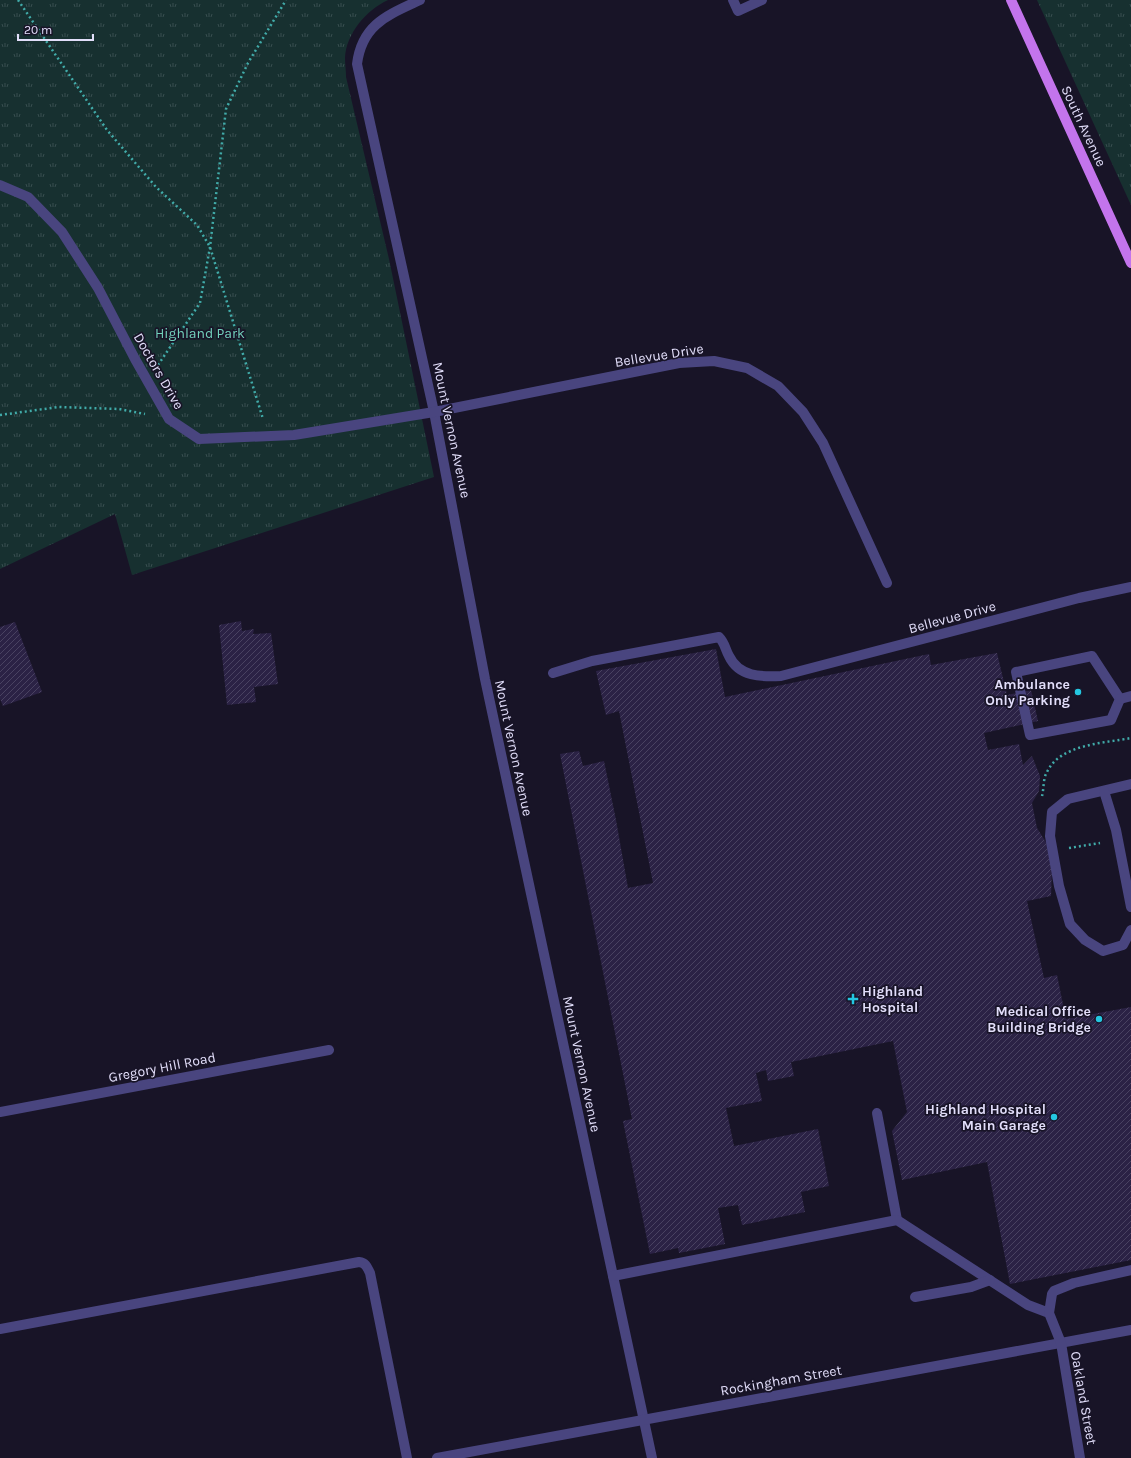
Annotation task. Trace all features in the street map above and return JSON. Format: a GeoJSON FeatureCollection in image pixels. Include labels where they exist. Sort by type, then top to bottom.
{"type":"FeatureCollection","features":[{"type":"Feature","properties":{"kind":"main road","name":"South Avenue"},"geometry":{"type":"LineString","coordinates":[[1011,0],[1131,263]]}},
{"type":"Feature","properties":{"kind":"street","name":"Mount Vernon Avenue"},"geometry":{"type":"LineString","coordinates":[[420,0],[390,14],[377,23],[368,32],[362,43],[357,64],[434,412],[487,687],[652,1458]]}},
{"type":"Feature","properties":{"kind":"street"},"geometry":{"type":"LineString","coordinates":[[733,0],[738,11],[762,0]]}},
{"type":"Feature","properties":{"kind":"street","name":"Doctors Drive"},"geometry":{"type":"LineString","coordinates":[[0,185],[28,196],[62,232],[98,288],[135,359],[169,419],[199,439],[294,435],[434,412]]}},
{"type":"Feature","properties":{"kind":"street","name":"Bellevue Drive"},"geometry":{"type":"LineString","coordinates":[[434,412],[679,363],[714,361],[747,368],[778,386],[803,412],[824,443],[887,583]]}},
{"type":"Feature","properties":{"kind":"street","name":"Bellevue Drive"},"geometry":{"type":"LineString","coordinates":[[553,673],[592,661],[719,637],[724,641],[729,657],[742,671],[748,674],[764,677],[781,676],[1079,598],[1131,587]]}},
{"type":"Feature","properties":{"kind":"street"},"geometry":{"type":"LineString","coordinates":[[1092,656],[1120,699],[1112,720],[1030,735],[1016,672],[1092,656]]}},
{"type":"Feature","properties":{"kind":"street"},"geometry":{"type":"LineString","coordinates":[[1120,699],[1131,696]]}},
{"type":"Feature","properties":{"kind":"street"},"geometry":{"type":"LineString","coordinates":[[1131,784],[1068,799],[1052,812],[1050,836],[1059,886],[1070,924],[1085,940],[1103,951],[1123,945],[1131,930]]}},
{"type":"Feature","properties":{"kind":"street"},"geometry":{"type":"LineString","coordinates":[[1104,791],[1116,833],[1131,907]]}},
{"type":"Feature","properties":{"kind":"street","name":"Gregory Hill Road"},"geometry":{"type":"LineString","coordinates":[[0,1112],[329,1050]]}},
{"type":"Feature","properties":{"kind":"street"},"geometry":{"type":"LineString","coordinates":[[877,1114],[897,1220]]}},
{"type":"Feature","properties":{"kind":"street"},"geometry":{"type":"LineString","coordinates":[[613,1276],[897,1220],[1028,1305],[1049,1313],[1052,1294],[1054,1291],[1074,1282],[1131,1270]]}},
{"type":"Feature","properties":{"kind":"street"},"geometry":{"type":"LineString","coordinates":[[0,1329],[359,1262],[363,1263],[367,1266],[370,1273],[407,1458]]}},
{"type":"Feature","properties":{"kind":"street"},"geometry":{"type":"LineString","coordinates":[[915,1297],[971,1287],[990,1280]]}},
{"type":"Feature","properties":{"kind":"street","name":"Oakland Street"},"geometry":{"type":"LineString","coordinates":[[1049,1313],[1061,1343],[1080,1458]]}},
{"type":"Feature","properties":{"kind":"street","name":"Rockingham Street"},"geometry":{"type":"LineString","coordinates":[[437,1458],[1131,1330]]}},
{"type":"Feature","properties":{"kind":"path"},"geometry":{"type":"LineString","coordinates":[[18,0],[107,130],[156,187],[197,226],[210,247],[264,420]]}},
{"type":"Feature","properties":{"kind":"path"},"geometry":{"type":"LineString","coordinates":[[156,370],[200,303],[210,247],[226,109],[248,63],[286,0]]}},
{"type":"Feature","properties":{"kind":"path"},"geometry":{"type":"LineString","coordinates":[[0,415],[59,407],[119,409],[169,419]]}},
{"type":"Feature","properties":{"kind":"path"},"geometry":{"type":"LineString","coordinates":[[1042,800],[1046,773],[1053,762],[1068,751],[1131,738]]}},
{"type":"Feature","properties":{"kind":"path"},"geometry":{"type":"LineString","coordinates":[[1053,851],[1108,841],[1116,833]]}},
{"type":"Feature","properties":{"kind":"green space","name":"Highland Park"},"geometry":{"type":"Polygon","coordinates":[[[0,0],[388,0],[380,4],[365,16],[353,32],[346,49],[346,77],[389,259],[434,477],[132,575],[115,514],[0,569],[0,0]]]}},
{"type":"Feature","properties":{"kind":"green space"},"geometry":{"type":"Polygon","coordinates":[[[1037,0],[1131,0],[1131,205],[1037,0]]]}},
{"type":"Feature","properties":{"kind":"building"},"geometry":{"type":"Polygon","coordinates":[[[241,621],[242,631],[254,629],[253,634],[271,633],[278,684],[254,687],[256,702],[227,705],[219,625],[241,621]]]}},
{"type":"Feature","properties":{"kind":"building"},"geometry":{"type":"Polygon","coordinates":[[[15,622],[42,692],[3,706],[0,699],[0,627],[15,622]]]}},
{"type":"Feature","properties":{"kind":"building","name":"Highland Hospital"},"geometry":{"type":"Polygon","coordinates":[[[716,649],[725,697],[929,654],[931,665],[997,653],[1007,695],[1031,690],[1038,721],[984,733],[988,750],[1019,744],[1023,765],[1032,756],[1040,776],[1039,791],[1032,803],[1037,828],[1047,844],[1052,867],[1051,896],[1027,901],[1044,978],[1057,975],[1066,1019],[1131,1007],[1131,1260],[1010,1284],[987,1162],[902,1180],[892,1131],[907,1112],[893,1041],[791,1062],[794,1076],[768,1081],[766,1070],[756,1073],[762,1101],[726,1108],[734,1146],[818,1129],[829,1186],[801,1192],[805,1212],[742,1225],[738,1205],[718,1208],[725,1244],[679,1253],[678,1248],[650,1254],[623,1121],[632,1119],[560,754],[579,751],[583,766],[604,761],[628,888],[653,883],[619,711],[606,715],[596,671],[716,649]]]}},
{"type":"Feature","properties":{"kind":"place","name":"Ambulance Only Parking"},"geometry":{"type":"Point","coordinates":[1078,692]}},
{"type":"Feature","properties":{"kind":"place","name":"Highland Hospital"},"geometry":{"type":"Point","coordinates":[853,999]}},
{"type":"Feature","properties":{"kind":"place","name":"Medical Office Building Bridge"},"geometry":{"type":"Point","coordinates":[1099,1019]}},
{"type":"Feature","properties":{"kind":"place","name":"Highland Hospital Main Garage"},"geometry":{"type":"Point","coordinates":[1054,1117]}}]}
